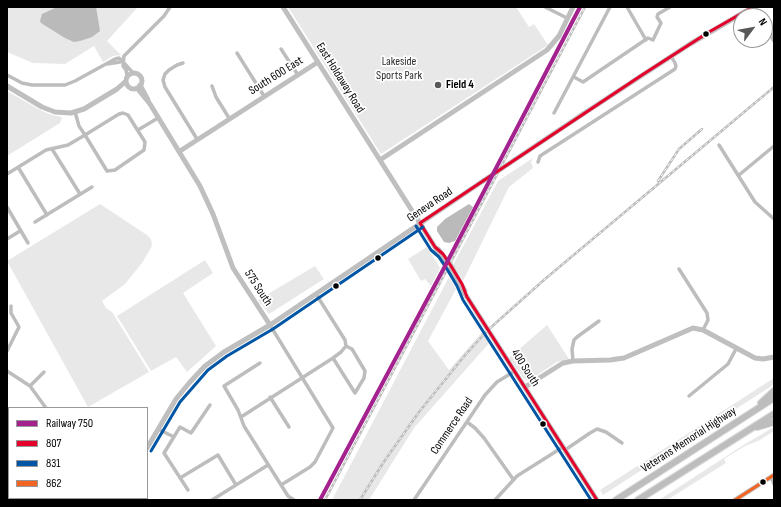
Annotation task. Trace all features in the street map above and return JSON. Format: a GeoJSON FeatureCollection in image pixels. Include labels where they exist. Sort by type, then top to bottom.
{"type":"FeatureCollection","features":[{"type":"Feature","properties":{"kind":"highway"},"geometry":{"type":"LineString","coordinates":[[740,420],[774,391]]}},
{"type":"Feature","properties":{"kind":"highway","name":"Veterans Memorial Highway"},"geometry":{"type":"LineString","coordinates":[[616,500],[774,398]]}},
{"type":"Feature","properties":{"kind":"highway","name":"Veterans Memorial Highway"},"geometry":{"type":"LineString","coordinates":[[638,500],[774,414]]}},
{"type":"Feature","properties":{"kind":"highway"},"geometry":{"type":"LineString","coordinates":[[752,428],[774,422]]}},
{"type":"Feature","properties":{"kind":"street"},"geometry":{"type":"LineString","coordinates":[[129,87],[122,61],[126,54],[164,16],[170,7]]}},
{"type":"Feature","properties":{"kind":"street","name":"East Holdaway Road"},"geometry":{"type":"LineString","coordinates":[[283,7],[380,160]]}},
{"type":"Feature","properties":{"kind":"street"},"geometry":{"type":"LineString","coordinates":[[545,7],[567,18]]}},
{"type":"Feature","properties":{"kind":"street"},"geometry":{"type":"LineString","coordinates":[[380,160],[546,50],[558,36],[573,7]]}},
{"type":"Feature","properties":{"kind":"street"},"geometry":{"type":"LineString","coordinates":[[554,113],[610,7]]}},
{"type":"Feature","properties":{"kind":"street"},"geometry":{"type":"LineString","coordinates":[[633,7],[628,8],[646,40]]}},
{"type":"Feature","properties":{"kind":"street"},"geometry":{"type":"LineString","coordinates":[[574,77],[583,82],[648,38],[653,40],[661,23],[658,14],[670,7]]}},
{"type":"Feature","properties":{"kind":"street","name":"Geneva Road"},"geometry":{"type":"LineString","coordinates":[[148,446],[176,399],[205,366],[224,352],[270,325],[671,56],[709,32],[754,7]]}},
{"type":"Feature","properties":{"kind":"street"},"geometry":{"type":"LineString","coordinates":[[281,48],[298,75]]}},
{"type":"Feature","properties":{"kind":"street"},"geometry":{"type":"LineString","coordinates":[[237,53],[264,96]]}},
{"type":"Feature","properties":{"kind":"street"},"geometry":{"type":"LineString","coordinates":[[538,162],[540,156],[675,69],[676,66],[671,56]]}},
{"type":"Feature","properties":{"kind":"street"},"geometry":{"type":"LineString","coordinates":[[7,75],[22,83],[32,85],[65,85],[107,64],[108,62],[119,58],[133,73],[140,75],[142,80],[138,86],[117,89]]}},
{"type":"Feature","properties":{"kind":"street","name":"South 600 East"},"geometry":{"type":"LineString","coordinates":[[180,150],[318,62]]}},
{"type":"Feature","properties":{"kind":"street"},"geometry":{"type":"LineString","coordinates":[[183,64],[177,65],[169,70],[165,74],[163,80],[165,87],[197,139]]}},
{"type":"Feature","properties":{"kind":"street"},"geometry":{"type":"LineString","coordinates":[[7,86],[48,110],[66,114],[84,109],[117,89],[133,73]]}},
{"type":"Feature","properties":{"kind":"street","name":"575 South"},"geometry":{"type":"LineString","coordinates":[[138,86],[180,150],[200,186],[213,214],[233,268],[334,428],[315,462],[310,467],[281,485]]}},
{"type":"Feature","properties":{"kind":"street"},"geometry":{"type":"LineString","coordinates":[[212,86],[216,97],[229,118]]}},
{"type":"Feature","properties":{"kind":"street"},"geometry":{"type":"LineString","coordinates":[[7,174],[46,150],[68,145],[85,135],[118,114],[123,113],[128,115],[145,142],[144,150],[115,170],[108,171],[85,135],[79,126],[75,112]]}},
{"type":"Feature","properties":{"kind":"street"},"geometry":{"type":"LineString","coordinates":[[138,130],[158,118]]}},
{"type":"Feature","properties":{"kind":"street"},"geometry":{"type":"LineString","coordinates":[[719,145],[755,202],[774,219]]}},
{"type":"Feature","properties":{"kind":"street"},"geometry":{"type":"LineString","coordinates":[[739,175],[774,146]]}},
{"type":"Feature","properties":{"kind":"street"},"geometry":{"type":"LineString","coordinates":[[52,149],[80,194]]}},
{"type":"Feature","properties":{"kind":"street","name":"400 South"},"geometry":{"type":"LineString","coordinates":[[380,160],[440,257],[597,500]]}},
{"type":"Feature","properties":{"kind":"street"},"geometry":{"type":"LineString","coordinates":[[18,167],[47,215]]}},
{"type":"Feature","properties":{"kind":"street"},"geometry":{"type":"LineString","coordinates":[[36,222],[92,187]]}},
{"type":"Feature","properties":{"kind":"street"},"geometry":{"type":"LineString","coordinates":[[7,207],[28,243]]}},
{"type":"Feature","properties":{"kind":"street"},"geometry":{"type":"LineString","coordinates":[[7,239],[20,231]]}},
{"type":"Feature","properties":{"kind":"street"},"geometry":{"type":"LineString","coordinates":[[679,270],[707,313],[708,320],[703,330]]}},
{"type":"Feature","properties":{"kind":"street"},"geometry":{"type":"LineString","coordinates":[[240,417],[341,352],[346,346],[345,340],[316,294]]}},
{"type":"Feature","properties":{"kind":"street"},"geometry":{"type":"LineString","coordinates":[[7,351],[19,328],[11,313],[11,306]]}},
{"type":"Feature","properties":{"kind":"street"},"geometry":{"type":"LineString","coordinates":[[573,361],[572,349],[574,340],[599,321]]}},
{"type":"Feature","properties":{"kind":"street"},"geometry":{"type":"LineString","coordinates":[[525,387],[558,365],[573,361],[624,358],[691,329],[698,328],[758,359],[774,357]]}},
{"type":"Feature","properties":{"kind":"street"},"geometry":{"type":"LineString","coordinates":[[332,358],[355,394],[364,378],[365,371],[352,349],[346,346]]}},
{"type":"Feature","properties":{"kind":"street"},"geometry":{"type":"LineString","coordinates":[[689,396],[728,364],[736,348]]}},
{"type":"Feature","properties":{"kind":"street"},"geometry":{"type":"LineString","coordinates":[[260,363],[224,386],[238,410],[244,426],[288,496],[294,500]]}},
{"type":"Feature","properties":{"kind":"street"},"geometry":{"type":"LineString","coordinates":[[7,371],[30,386],[45,407]]}},
{"type":"Feature","properties":{"kind":"street","name":"Commerce Road"},"geometry":{"type":"LineString","coordinates":[[414,500],[490,389],[515,371]]}},
{"type":"Feature","properties":{"kind":"street"},"geometry":{"type":"LineString","coordinates":[[30,386],[44,372]]}},
{"type":"Feature","properties":{"kind":"street"},"geometry":{"type":"LineString","coordinates":[[270,397],[289,427]]}},
{"type":"Feature","properties":{"kind":"street"},"geometry":{"type":"LineString","coordinates":[[188,490],[164,453],[180,427],[191,433],[210,405]]}},
{"type":"Feature","properties":{"kind":"street"},"geometry":{"type":"LineString","coordinates":[[467,422],[484,438],[513,479]]}},
{"type":"Feature","properties":{"kind":"street"},"geometry":{"type":"LineString","coordinates":[[158,428],[174,437]]}},
{"type":"Feature","properties":{"kind":"street"},"geometry":{"type":"LineString","coordinates":[[495,500],[513,479],[598,429],[606,432],[622,443]]}},
{"type":"Feature","properties":{"kind":"street"},"geometry":{"type":"LineString","coordinates":[[180,478],[218,455],[236,484]]}},
{"type":"Feature","properties":{"kind":"street"},"geometry":{"type":"LineString","coordinates":[[212,500],[268,464]]}},
{"type":"Feature","properties":{"kind":"street"},"geometry":{"type":"LineString","coordinates":[[735,500],[772,476],[774,484]]}},
{"type":"Feature","properties":{"kind":"green space"},"geometry":{"type":"Polygon","coordinates":[[[7,7],[138,7],[107,41],[121,55],[113,56],[103,62],[94,46],[65,64],[33,63],[7,52],[7,7]]]}},
{"type":"Feature","properties":{"kind":"green space","name":"Lakeside Sports Park"},"geometry":{"type":"Polygon","coordinates":[[[288,7],[516,7],[529,27],[534,24],[548,45],[381,154],[288,7]]]}},
{"type":"Feature","properties":{"kind":"green space"},"geometry":{"type":"Polygon","coordinates":[[[7,91],[42,111],[62,117],[60,123],[7,156],[7,91]]]}},
{"type":"Feature","properties":{"kind":"green space"},"geometry":{"type":"Polygon","coordinates":[[[533,158],[531,162],[533,168],[509,187],[463,281],[453,265],[498,181],[533,158]]]}},
{"type":"Feature","properties":{"kind":"green space"},"geometry":{"type":"Polygon","coordinates":[[[100,204],[151,239],[152,246],[142,263],[125,284],[102,301],[106,308],[112,312],[149,372],[88,407],[7,261],[100,204]]]}},
{"type":"Feature","properties":{"kind":"green space"},"geometry":{"type":"Polygon","coordinates":[[[427,247],[440,268],[431,286],[425,279],[421,281],[408,259],[427,247]]]}},
{"type":"Feature","properties":{"kind":"green space"},"geometry":{"type":"Polygon","coordinates":[[[205,260],[213,273],[183,293],[216,346],[187,372],[176,357],[151,371],[117,316],[205,260]]]}},
{"type":"Feature","properties":{"kind":"green space"},"geometry":{"type":"Polygon","coordinates":[[[315,266],[324,279],[269,314],[258,300],[315,266]]]}},
{"type":"Feature","properties":{"kind":"green space"},"geometry":{"type":"Polygon","coordinates":[[[449,277],[456,289],[428,341],[449,370],[484,330],[491,341],[414,428],[369,500],[332,500],[449,277]]]}},
{"type":"Feature","properties":{"kind":"green space"},"geometry":{"type":"Polygon","coordinates":[[[547,325],[569,359],[557,362],[531,379],[524,379],[509,358],[547,325]]]}},
{"type":"Feature","properties":{"kind":"green space"},"geometry":{"type":"Polygon","coordinates":[[[774,378],[774,384],[770,387],[603,495],[600,490],[774,378]]]}},
{"type":"Feature","properties":{"kind":"green space"},"geometry":{"type":"Polygon","coordinates":[[[774,427],[774,431],[760,440],[745,446],[724,459],[726,463],[667,500],[659,500],[745,444],[774,427]]]}},
{"type":"Feature","properties":{"kind":"shaded area"},"geometry":{"type":"Polygon","coordinates":[[[57,7],[96,7],[100,31],[92,37],[80,41],[74,42],[65,38],[40,21],[42,14],[57,7]]]}},
{"type":"Feature","properties":{"kind":"shaded area"},"geometry":{"type":"Polygon","coordinates":[[[469,204],[473,207],[455,241],[449,243],[444,242],[437,231],[437,227],[445,219],[469,204]]]}},
{"type":"Feature","properties":{"kind":"railway"},"geometry":{"type":"LineString","coordinates":[[325,500],[585,7]]}},
{"type":"Feature","properties":{"kind":"railway"},"geometry":{"type":"LineString","coordinates":[[360,500],[383,463],[419,412],[466,354],[488,330],[545,279],[774,87]]}},
{"type":"Feature","properties":{"kind":"railway"},"geometry":{"type":"LineString","coordinates":[[658,181],[679,149],[702,129]]}},
{"type":"Feature","properties":{"kind":"rail line","name":"750"},"geometry":{"type":"LineString","coordinates":[[320,500],[444,268],[580,7]]}},
{"type":"Feature","properties":{"kind":"transit line","name":"807"},"geometry":{"type":"LineString","coordinates":[[420,223],[642,75],[709,32],[753,7]]}},
{"type":"Feature","properties":{"kind":"transit line","name":"807"},"geometry":{"type":"LineString","coordinates":[[420,223],[435,247],[443,254],[451,266],[462,284],[467,297],[597,500]]}},
{"type":"Feature","properties":{"kind":"transit line","name":"831"},"geometry":{"type":"LineString","coordinates":[[416,226],[431,250],[439,257],[447,269],[463,300],[591,500]]}},
{"type":"Feature","properties":{"kind":"transit line","name":"831"},"geometry":{"type":"LineString","coordinates":[[151,451],[180,402],[208,370],[227,356],[273,329],[423,227]]}},
{"type":"Feature","properties":{"kind":"transit line","name":"862"},"geometry":{"type":"LineString","coordinates":[[735,500],[774,475]]}},
{"type":"Feature","properties":{"kind":"place","name":"Field 4"},"geometry":{"type":"Point","coordinates":[438,85]}}]}
